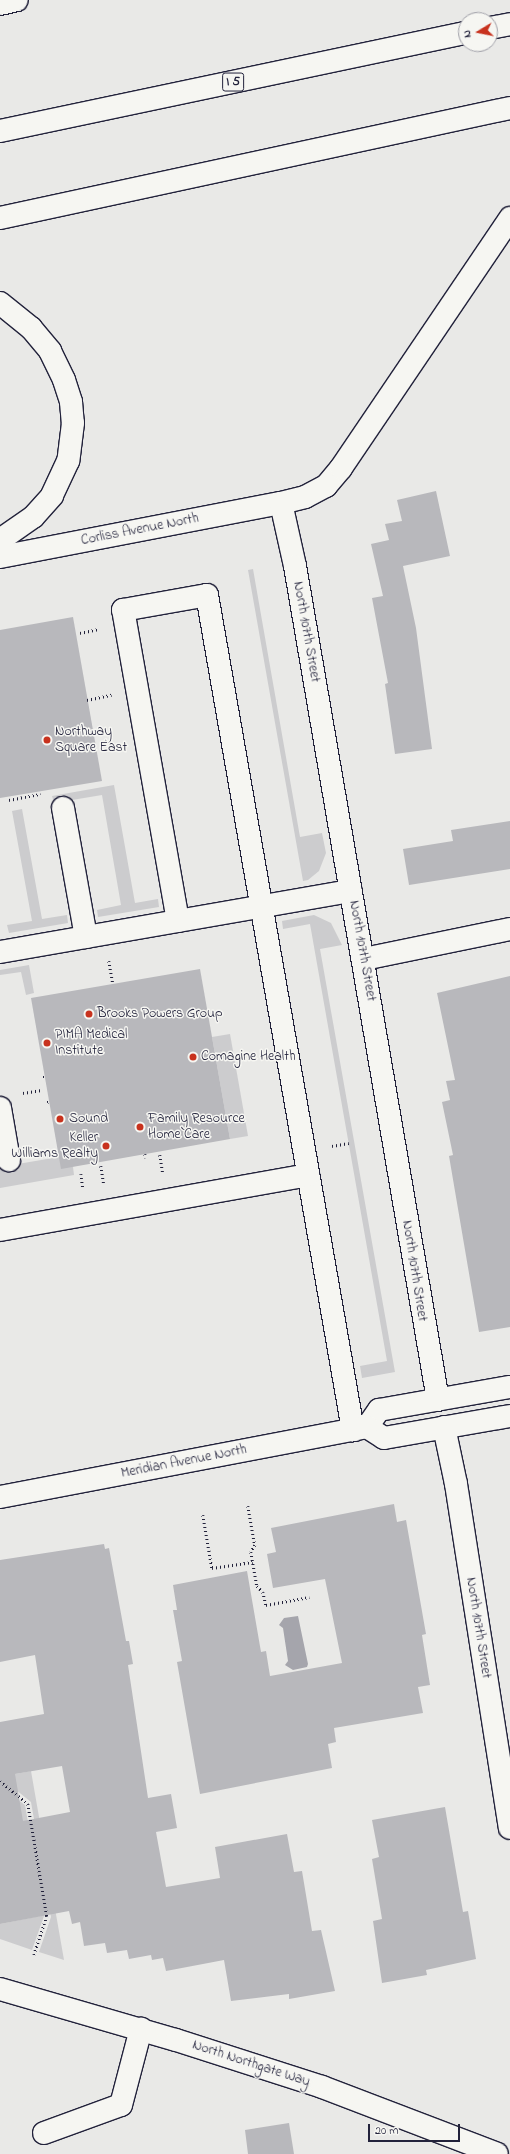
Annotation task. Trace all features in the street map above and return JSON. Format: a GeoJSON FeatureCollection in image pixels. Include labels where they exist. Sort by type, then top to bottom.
{"type":"FeatureCollection","features":[{"type":"Feature","properties":{"kind":"main road"},"geometry":{"type":"LineString","coordinates":[[0,4],[17,0]]}},
{"type":"Feature","properties":{"kind":"main road"},"geometry":{"type":"LineString","coordinates":[[498,26],[510,24]]}},
{"type":"Feature","properties":{"kind":"main road","name":"I 5"},"geometry":{"type":"LineString","coordinates":[[0,130],[458,35]]}},
{"type":"Feature","properties":{"kind":"main road"},"geometry":{"type":"LineString","coordinates":[[0,218],[510,108]]}},
{"type":"Feature","properties":{"kind":"main road","name":"Corliss Avenue North"},"geometry":{"type":"LineString","coordinates":[[0,557],[281,503],[305,497],[326,486],[342,468],[510,218]]}},
{"type":"Feature","properties":{"kind":"main road"},"geometry":{"type":"LineString","coordinates":[[0,303],[31,328],[50,351],[64,380],[73,423],[68,461],[52,496],[33,518],[0,540]]}},
{"type":"Feature","properties":{"kind":"main road","name":"North 107th Street"},"geometry":{"type":"LineString","coordinates":[[281,503],[295,566],[364,959],[412,1259],[438,1400]]}},
{"type":"Feature","properties":{"kind":"main road"},"geometry":{"type":"LineString","coordinates":[[178,921],[123,610],[207,595],[308,1176],[360,1428]]}},
{"type":"Feature","properties":{"kind":"main road"},"geometry":{"type":"LineString","coordinates":[[63,808],[86,937]]}},
{"type":"Feature","properties":{"kind":"main road"},"geometry":{"type":"LineString","coordinates":[[0,952],[351,891]]}},
{"type":"Feature","properties":{"kind":"main road"},"geometry":{"type":"LineString","coordinates":[[364,959],[510,929]]}},
{"type":"Feature","properties":{"kind":"main road"},"geometry":{"type":"LineString","coordinates":[[0,1108],[9,1160]]}},
{"type":"Feature","properties":{"kind":"main road"},"geometry":{"type":"LineString","coordinates":[[0,1230],[308,1176]]}},
{"type":"Feature","properties":{"kind":"main road"},"geometry":{"type":"LineString","coordinates":[[360,1428],[379,1410],[510,1387]]}},
{"type":"Feature","properties":{"kind":"main road"},"geometry":{"type":"LineString","coordinates":[[360,1428],[384,1438],[510,1416]]}},
{"type":"Feature","properties":{"kind":"main road","name":"North 107th Street"},"geometry":{"type":"LineString","coordinates":[[444,1427],[456,1484],[510,1828]]}},
{"type":"Feature","properties":{"kind":"main road","name":"Meridian Avenue North"},"geometry":{"type":"LineString","coordinates":[[0,1496],[360,1428]]}},
{"type":"Feature","properties":{"kind":"main road","name":"North Northgate Way"},"geometry":{"type":"LineString","coordinates":[[0,1989],[141,2029],[322,2087],[497,2154]]}},
{"type":"Feature","properties":{"kind":"main road"},"geometry":{"type":"LineString","coordinates":[[44,2133],[121,2105],[141,2029]]}},
{"type":"Feature","properties":{"kind":"path"},"geometry":{"type":"LineString","coordinates":[[87,700],[117,694]]}},
{"type":"Feature","properties":{"kind":"path"},"geometry":{"type":"LineString","coordinates":[[9,800],[40,794]]}},
{"type":"Feature","properties":{"kind":"path"},"geometry":{"type":"LineString","coordinates":[[108,958],[113,984]]}},
{"type":"Feature","properties":{"kind":"path"},"geometry":{"type":"LineString","coordinates":[[328,1146],[349,1143]]}},
{"type":"Feature","properties":{"kind":"path"},"geometry":{"type":"LineString","coordinates":[[145,1154],[146,1158]]}},
{"type":"Feature","properties":{"kind":"path"},"geometry":{"type":"LineString","coordinates":[[160,1155],[164,1178]]}},
{"type":"Feature","properties":{"kind":"path"},"geometry":{"type":"LineString","coordinates":[[248,1506],[255,1546],[251,1552],[257,1586],[263,1592],[266,1605],[309,1597]]}},
{"type":"Feature","properties":{"kind":"path"},"geometry":{"type":"LineString","coordinates":[[203,1515],[212,1568],[253,1562]]}},
{"type":"Feature","properties":{"kind":"path"},"geometry":{"type":"LineString","coordinates":[[0,1781],[28,1804],[48,1916],[34,1954]]}},
{"type":"Feature","properties":{"kind":"shaded area"},"geometry":{"type":"Polygon","coordinates":[[[253,569],[300,837],[322,833],[326,853],[319,871],[308,880],[303,881],[248,570],[253,569]]]}},
{"type":"Feature","properties":{"kind":"shaded area"},"geometry":{"type":"Polygon","coordinates":[[[114,785],[135,903],[158,899],[159,907],[98,917],[97,910],[121,905],[102,795],[54,803],[52,796],[114,785]]]}},
{"type":"Feature","properties":{"kind":"shaded area"},"geometry":{"type":"Polygon","coordinates":[[[22,809],[42,919],[67,915],[68,923],[9,933],[7,925],[32,921],[12,811],[22,809]]]}},
{"type":"Feature","properties":{"kind":"shaded area"},"geometry":{"type":"Polygon","coordinates":[[[314,915],[331,923],[342,945],[320,949],[395,1372],[362,1378],[360,1366],[387,1361],[310,924],[283,929],[282,921],[314,915]]]}},
{"type":"Feature","properties":{"kind":"shaded area"},"geometry":{"type":"Polygon","coordinates":[[[29,965],[34,993],[26,995],[21,972],[0,975],[0,970],[29,965]]]}},
{"type":"Feature","properties":{"kind":"shaded area"},"geometry":{"type":"Polygon","coordinates":[[[230,1034],[248,1136],[230,1139],[212,1037],[230,1034]]]}},
{"type":"Feature","properties":{"kind":"shaded area"},"geometry":{"type":"Polygon","coordinates":[[[59,1157],[73,1167],[74,1175],[0,1188],[0,1167],[59,1157]]]}},
{"type":"Feature","properties":{"kind":"shaded area"},"geometry":{"type":"Polygon","coordinates":[[[298,1616],[308,1664],[307,1667],[293,1670],[285,1665],[288,1661],[283,1628],[279,1625],[284,1618],[298,1616]]]}},
{"type":"Feature","properties":{"kind":"shaded area"},"geometry":{"type":"Polygon","coordinates":[[[31,1771],[64,1960],[39,1952],[51,1917],[31,1802],[0,1777],[31,1771]]]}},
{"type":"Feature","properties":{"kind":"shaded area"},"geometry":{"type":"Polygon","coordinates":[[[0,1786],[25,1805],[44,1916],[32,1950],[0,1939],[0,1924],[40,1916],[0,1786]]]}},
{"type":"Feature","properties":{"kind":"building"},"geometry":{"type":"Polygon","coordinates":[[[436,491],[450,556],[403,566],[416,628],[432,749],[395,754],[385,684],[388,683],[372,598],[383,596],[371,544],[389,540],[385,524],[402,521],[397,500],[436,491]]]}},
{"type":"Feature","properties":{"kind":"building","name":"Northway Square East"},"geometry":{"type":"Polygon","coordinates":[[[73,617],[102,781],[0,798],[0,630],[73,617]]]}},
{"type":"Feature","properties":{"kind":"building"},"geometry":{"type":"Polygon","coordinates":[[[510,821],[510,869],[409,885],[403,849],[453,841],[451,830],[510,821]]]}},
{"type":"Feature","properties":{"kind":"building"},"geometry":{"type":"Polygon","coordinates":[[[200,969],[230,1139],[61,1169],[31,998],[200,969]]]}},
{"type":"Feature","properties":{"kind":"building"},"geometry":{"type":"Polygon","coordinates":[[[510,976],[510,1327],[479,1332],[449,1156],[453,1155],[442,1102],[450,1100],[446,1081],[455,1080],[437,993],[510,976]]]}},
{"type":"Feature","properties":{"kind":"building"},"geometry":{"type":"Polygon","coordinates":[[[394,1504],[397,1522],[406,1520],[426,1634],[422,1635],[430,1685],[418,1687],[423,1713],[334,1728],[336,1742],[328,1744],[332,1768],[200,1794],[177,1662],[182,1661],[173,1610],[177,1610],[173,1585],[247,1571],[261,1652],[266,1651],[270,1676],[342,1663],[325,1579],[273,1588],[267,1554],[276,1552],[271,1528],[394,1504]]]}},
{"type":"Feature","properties":{"kind":"building"},"geometry":{"type":"Polygon","coordinates":[[[104,1544],[105,1549],[109,1548],[126,1641],[129,1641],[133,1664],[128,1665],[148,1798],[171,1794],[177,1828],[156,1832],[166,1887],[220,1878],[215,1847],[287,1834],[294,1872],[302,1871],[312,1931],[321,1930],[335,1991],[289,1999],[289,1994],[231,2001],[224,1960],[166,1971],[163,1958],[152,1960],[151,1955],[129,1959],[127,1950],[107,1953],[105,1943],[84,1946],[80,1922],[72,1924],[69,1911],[0,1924],[0,1722],[44,1714],[35,1655],[0,1662],[0,1560],[104,1544]],[[62,1766],[15,1774],[23,1821],[70,1812],[62,1766]]]}},
{"type":"Feature","properties":{"kind":"building"},"geometry":{"type":"Polygon","coordinates":[[[445,1807],[463,1912],[468,1911],[476,1959],[426,1970],[427,1975],[382,1983],[373,1921],[382,1919],[372,1859],[379,1857],[372,1820],[445,1807]]]}},
{"type":"Feature","properties":{"kind":"building"},"geometry":{"type":"Polygon","coordinates":[[[289,2123],[294,2154],[248,2154],[245,2130],[289,2123]]]}},
{"type":"Feature","properties":{"kind":"place","name":"Northway Square East"},"geometry":{"type":"Point","coordinates":[47,740]}},
{"type":"Feature","properties":{"kind":"place","name":"Brooks Powers Group"},"geometry":{"type":"Point","coordinates":[89,1014]}},
{"type":"Feature","properties":{"kind":"place","name":"PIMA Medical Institute"},"geometry":{"type":"Point","coordinates":[47,1043]}},
{"type":"Feature","properties":{"kind":"place","name":"Comagine Health"},"geometry":{"type":"Point","coordinates":[193,1057]}},
{"type":"Feature","properties":{"kind":"place","name":"Sound"},"geometry":{"type":"Point","coordinates":[60,1119]}},
{"type":"Feature","properties":{"kind":"place","name":"Family Resource Home Care"},"geometry":{"type":"Point","coordinates":[140,1127]}},
{"type":"Feature","properties":{"kind":"place","name":"Keller Williams Realty"},"geometry":{"type":"Point","coordinates":[106,1146]}}]}
